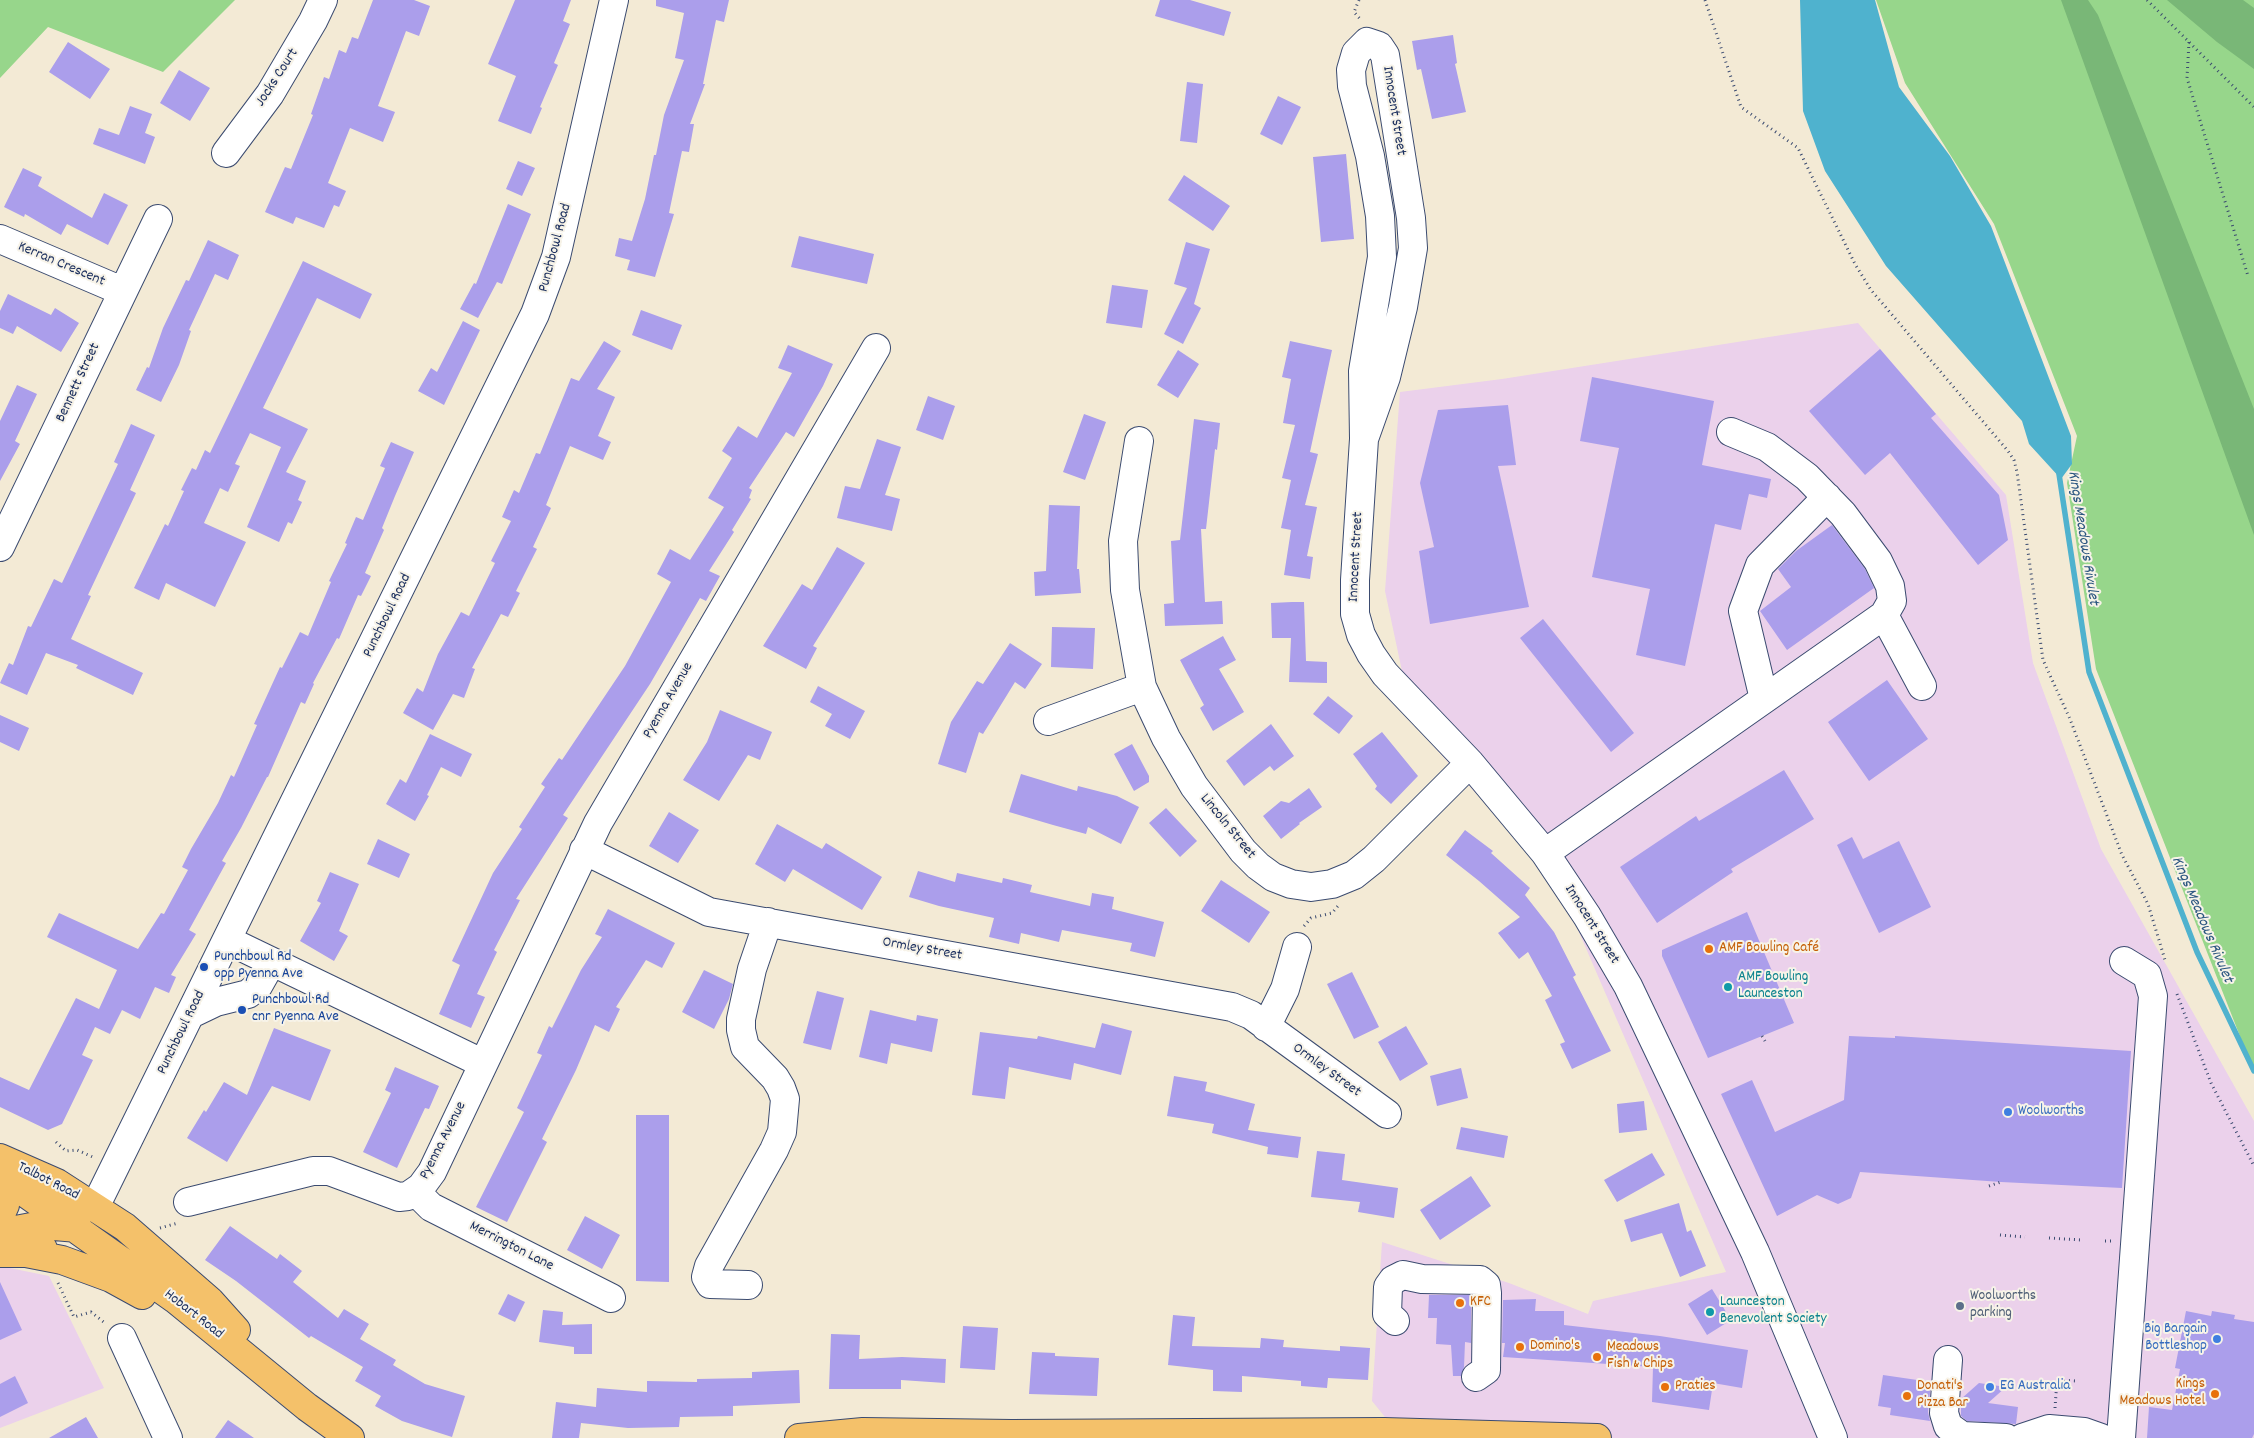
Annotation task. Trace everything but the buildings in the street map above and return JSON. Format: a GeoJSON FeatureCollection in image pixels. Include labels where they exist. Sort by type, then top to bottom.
{"type":"FeatureCollection","features":[{"type":"Feature","properties":{"kind":"main road","name":"Talbot Road"},"geometry":{"type":"LineString","coordinates":[[0,1158],[56,1183],[95,1207]]}},
{"type":"Feature","properties":{"kind":"main road","name":"Talbot Road"},"geometry":{"type":"LineString","coordinates":[[0,1176],[76,1228]]}},
{"type":"Feature","properties":{"kind":"main road"},"geometry":{"type":"LineString","coordinates":[[0,1176],[6,1196],[5,1205],[0,1216]]}},
{"type":"Feature","properties":{"kind":"main road"},"geometry":{"type":"LineString","coordinates":[[13,1253],[58,1244],[95,1207]]}},
{"type":"Feature","properties":{"kind":"main road","name":"Hobart Road"},"geometry":{"type":"LineString","coordinates":[[95,1207],[125,1227],[210,1301],[273,1374],[306,1407]]}},
{"type":"Feature","properties":{"kind":"main road","name":"Hobart Road"},"geometry":{"type":"LineString","coordinates":[[0,1233],[42,1225],[76,1228],[118,1238],[159,1256]]}},
{"type":"Feature","properties":{"kind":"main road","name":"Hobart Road"},"geometry":{"type":"LineString","coordinates":[[76,1228],[202,1320],[306,1407],[350,1438]]}},
{"type":"Feature","properties":{"kind":"main road"},"geometry":{"type":"LineString","coordinates":[[13,1253],[62,1260],[112,1278],[136,1292],[306,1407]]}},
{"type":"Feature","properties":{"kind":"main road"},"geometry":{"type":"LineString","coordinates":[[799,1438],[864,1432],[1415,1435],[1597,1438]]}},
{"type":"Feature","properties":{"kind":"street","name":"Jocks Court"},"geometry":{"type":"LineString","coordinates":[[226,153],[270,94],[313,22],[323,0]]}},
{"type":"Feature","properties":{"kind":"street","name":"Punchbowl Road"},"geometry":{"type":"LineString","coordinates":[[95,1207],[546,290],[556,257],[614,0]]}},
{"type":"Feature","properties":{"kind":"street","name":"Innocent Street"},"geometry":{"type":"LineString","coordinates":[[1364,439],[1386,377],[1403,307],[1413,248],[1411,218],[1385,55],[1379,46],[1366,42],[1356,53],[1351,70],[1352,86],[1370,156],[1380,216],[1382,257],[1364,371],[1364,439],[1355,580],[1355,614],[1361,635],[1385,674],[1470,763],[1545,853],[1587,916],[1628,986],[1755,1252],[1833,1438]]}},
{"type":"Feature","properties":{"kind":"street","name":"Bennett Street"},"geometry":{"type":"LineString","coordinates":[[0,547],[158,219]]}},
{"type":"Feature","properties":{"kind":"street","name":"Kerran Crescent"},"geometry":{"type":"LineString","coordinates":[[0,239],[122,291]]}},
{"type":"Feature","properties":{"kind":"street","name":"Pyenna Avenue"},"geometry":{"type":"LineString","coordinates":[[187,1212],[313,1171],[329,1171],[399,1197],[408,1196],[416,1192],[432,1172],[482,1063],[598,822],[876,348]]}},
{"type":"Feature","properties":{"kind":"street"},"geometry":{"type":"LineString","coordinates":[[1545,853],[1884,615],[1892,601],[1890,586],[1878,561],[1843,514],[1808,477],[1767,447],[1731,432]]}},
{"type":"Feature","properties":{"kind":"street","name":"Lincoln Street"},"geometry":{"type":"LineString","coordinates":[[1139,441],[1130,491],[1124,551],[1124,590],[1142,687],[1166,738],[1194,786],[1244,851],[1273,877],[1291,884],[1311,887],[1354,876],[1374,859],[1470,763]]}},
{"type":"Feature","properties":{"kind":"street"},"geometry":{"type":"LineString","coordinates":[[1764,699],[1743,611],[1760,565],[1827,497]]}},
{"type":"Feature","properties":{"kind":"street"},"geometry":{"type":"LineString","coordinates":[[1884,615],[1922,686]]}},
{"type":"Feature","properties":{"kind":"street"},"geometry":{"type":"LineString","coordinates":[[1048,721],[1142,687]]}},
{"type":"Feature","properties":{"kind":"street","name":"Ormley Street"},"geometry":{"type":"LineString","coordinates":[[584,850],[710,912],[1210,1001],[1232,1007],[1251,1015],[1387,1114]]}},
{"type":"Feature","properties":{"kind":"street"},"geometry":{"type":"LineString","coordinates":[[748,1285],[710,1284],[706,1277],[709,1266],[774,1150],[782,1132],[785,1100],[781,1088],[775,1078],[745,1047],[741,1030],[741,1019],[752,969],[768,922]]}},
{"type":"Feature","properties":{"kind":"street"},"geometry":{"type":"LineString","coordinates":[[227,940],[271,963],[482,1063]]}},
{"type":"Feature","properties":{"kind":"street"},"geometry":{"type":"LineString","coordinates":[[1266,1027],[1285,989],[1297,948]]}},
{"type":"Feature","properties":{"kind":"street"},"geometry":{"type":"LineString","coordinates":[[2121,1438],[2153,996],[2147,975],[2124,961]]}},
{"type":"Feature","properties":{"kind":"street"},"geometry":{"type":"LineString","coordinates":[[191,1014],[216,1002],[248,994],[258,986],[271,963]]}},
{"type":"Feature","properties":{"kind":"street","name":"Merrington Lane"},"geometry":{"type":"LineString","coordinates":[[416,1192],[432,1207],[611,1298]]}},
{"type":"Feature","properties":{"kind":"street"},"geometry":{"type":"LineString","coordinates":[[1395,1321],[1387,1314],[1388,1286],[1393,1280],[1403,1275],[1422,1279],[1480,1280],[1486,1286],[1488,1293],[1486,1370],[1476,1377]]}},
{"type":"Feature","properties":{"kind":"street"},"geometry":{"type":"LineString","coordinates":[[122,1338],[168,1438]]}},
{"type":"Feature","properties":{"kind":"street"},"geometry":{"type":"LineString","coordinates":[[1948,1360],[1944,1413],[1948,1426],[1962,1436],[2006,1438]]}},
{"type":"Feature","properties":{"kind":"street"},"geometry":{"type":"LineString","coordinates":[[2022,1438],[2052,1423],[2101,1438]]}},
{"type":"Feature","properties":{"kind":"path"},"geometry":{"type":"LineString","coordinates":[[1359,0],[1354,12],[1357,17],[1367,24]]}},
{"type":"Feature","properties":{"kind":"path"},"geometry":{"type":"LineString","coordinates":[[1704,0],[1741,107],[1798,148],[1855,264],[1871,290],[2014,460],[2043,660],[2073,727],[2122,855],[2148,904],[2165,963]]}},
{"type":"Feature","properties":{"kind":"path"},"geometry":{"type":"LineString","coordinates":[[2147,0],[2254,107]]}},
{"type":"Feature","properties":{"kind":"path"},"geometry":{"type":"LineString","coordinates":[[2188,42],[2187,78],[2248,276]]}},
{"type":"Feature","properties":{"kind":"path"},"geometry":{"type":"LineString","coordinates":[[1297,948],[1303,927],[1311,918],[1332,913],[1339,905],[1336,882]]}},
{"type":"Feature","properties":{"kind":"path"},"geometry":{"type":"LineString","coordinates":[[2174,987],[2210,1083],[2254,1166]]}},
{"type":"Feature","properties":{"kind":"path"},"geometry":{"type":"LineString","coordinates":[[1762,1036],[1765,1041]]}},
{"type":"Feature","properties":{"kind":"path"},"geometry":{"type":"LineString","coordinates":[[56,1142],[66,1151],[77,1150],[96,1158]]}},
{"type":"Feature","properties":{"kind":"path"},"geometry":{"type":"LineString","coordinates":[[1989,1186],[2001,1182]]}},
{"type":"Feature","properties":{"kind":"path"},"geometry":{"type":"LineString","coordinates":[[154,1229],[187,1212]]}},
{"type":"Feature","properties":{"kind":"path"},"geometry":{"type":"LineString","coordinates":[[2000,1235],[2025,1237]]}},
{"type":"Feature","properties":{"kind":"path"},"geometry":{"type":"LineString","coordinates":[[2049,1238],[2081,1240]]}},
{"type":"Feature","properties":{"kind":"path"},"geometry":{"type":"LineString","coordinates":[[58,1281],[74,1318],[91,1312],[122,1338]]}},
{"type":"Feature","properties":{"kind":"path"},"geometry":{"type":"LineString","coordinates":[[2052,1423],[2057,1380],[2077,1382]]}},
{"type":"Feature","properties":{"kind":"shaded area"},"geometry":{"type":"Polygon","coordinates":[[[1858,323],[2006,495],[2033,663],[2101,849],[2254,1121],[2254,1438],[1402,1438],[1372,1401],[1382,1242],[1509,1283],[1588,1314],[1593,1301],[1726,1272],[1559,886],[1413,723],[1385,591],[1400,392],[1502,379],[1858,323]]]}},
{"type":"Feature","properties":{"kind":"shaded area"},"geometry":{"type":"Polygon","coordinates":[[[0,1266],[49,1276],[104,1388],[0,1428],[0,1266]]]}},
{"type":"Feature","properties":{"kind":"green space"},"geometry":{"type":"Polygon","coordinates":[[[0,0],[235,0],[163,72],[48,27],[0,78],[0,0]]]}},
{"type":"Feature","properties":{"kind":"green space"},"geometry":{"type":"Polygon","coordinates":[[[1876,0],[2254,0],[2254,1072],[2096,669],[2067,483],[2077,436],[1994,224],[1905,83],[1876,0]]]}},
{"type":"Feature","properties":{"kind":"green space"},"geometry":{"type":"Polygon","coordinates":[[[2061,0],[2088,0],[2098,15],[2254,409],[2254,535],[2061,0]]]}},
{"type":"Feature","properties":{"kind":"green space"},"geometry":{"type":"Polygon","coordinates":[[[2167,0],[2243,0],[2254,8],[2254,69],[2217,42],[2167,0]]]}},
{"type":"Feature","properties":{"kind":"water"},"geometry":{"type":"Polygon","coordinates":[[[1800,0],[1875,0],[1899,87],[1950,156],[1991,226],[2071,436],[2072,464],[2061,479],[2029,444],[2022,421],[1886,266],[1825,171],[1803,111],[1800,0]]]}},
{"type":"Feature","properties":{"kind":"waterway","name":"Kings Meadows Rivulet"},"geometry":{"type":"LineString","coordinates":[[2059,474],[2089,672],[2197,952],[2254,1071]]}},
{"type":"Feature","properties":{"kind":"place","name":"AMF Bowling Café"},"geometry":{"type":"Point","coordinates":[1709,949]}},
{"type":"Feature","properties":{"kind":"place","name":"Punchbowl Rd opp Pyenna Ave"},"geometry":{"type":"Point","coordinates":[204,967]}},
{"type":"Feature","properties":{"kind":"place","name":"AMF Bowling Launceston"},"geometry":{"type":"Point","coordinates":[1728,987]}},
{"type":"Feature","properties":{"kind":"place","name":"Punchbowl Rd cnr Pyenna Ave"},"geometry":{"type":"Point","coordinates":[242,1010]}},
{"type":"Feature","properties":{"kind":"place","name":"Woolworths"},"geometry":{"type":"Point","coordinates":[2008,1112]}},
{"type":"Feature","properties":{"kind":"place","name":"KFC"},"geometry":{"type":"Point","coordinates":[1460,1303]}},
{"type":"Feature","properties":{"kind":"place","name":"Woolworths parking"},"geometry":{"type":"Point","coordinates":[1960,1306]}},
{"type":"Feature","properties":{"kind":"place","name":"Launceston Benevolent Society"},"geometry":{"type":"Point","coordinates":[1710,1312]}},
{"type":"Feature","properties":{"kind":"place","name":"Big Bargain Bottleshop"},"geometry":{"type":"Point","coordinates":[2217,1339]}},
{"type":"Feature","properties":{"kind":"place","name":"Domino's"},"geometry":{"type":"Point","coordinates":[1520,1347]}},
{"type":"Feature","properties":{"kind":"place","name":"Meadows Fish & Chips"},"geometry":{"type":"Point","coordinates":[1597,1357]}},
{"type":"Feature","properties":{"kind":"place","name":"Praties"},"geometry":{"type":"Point","coordinates":[1665,1387]}},
{"type":"Feature","properties":{"kind":"place","name":"EG Australia"},"geometry":{"type":"Point","coordinates":[1990,1387]}},
{"type":"Feature","properties":{"kind":"place","name":"Kings Meadows Hotel"},"geometry":{"type":"Point","coordinates":[2215,1394]}},
{"type":"Feature","properties":{"kind":"place","name":"Donati's Pizza Bar"},"geometry":{"type":"Point","coordinates":[1907,1396]}}]}
